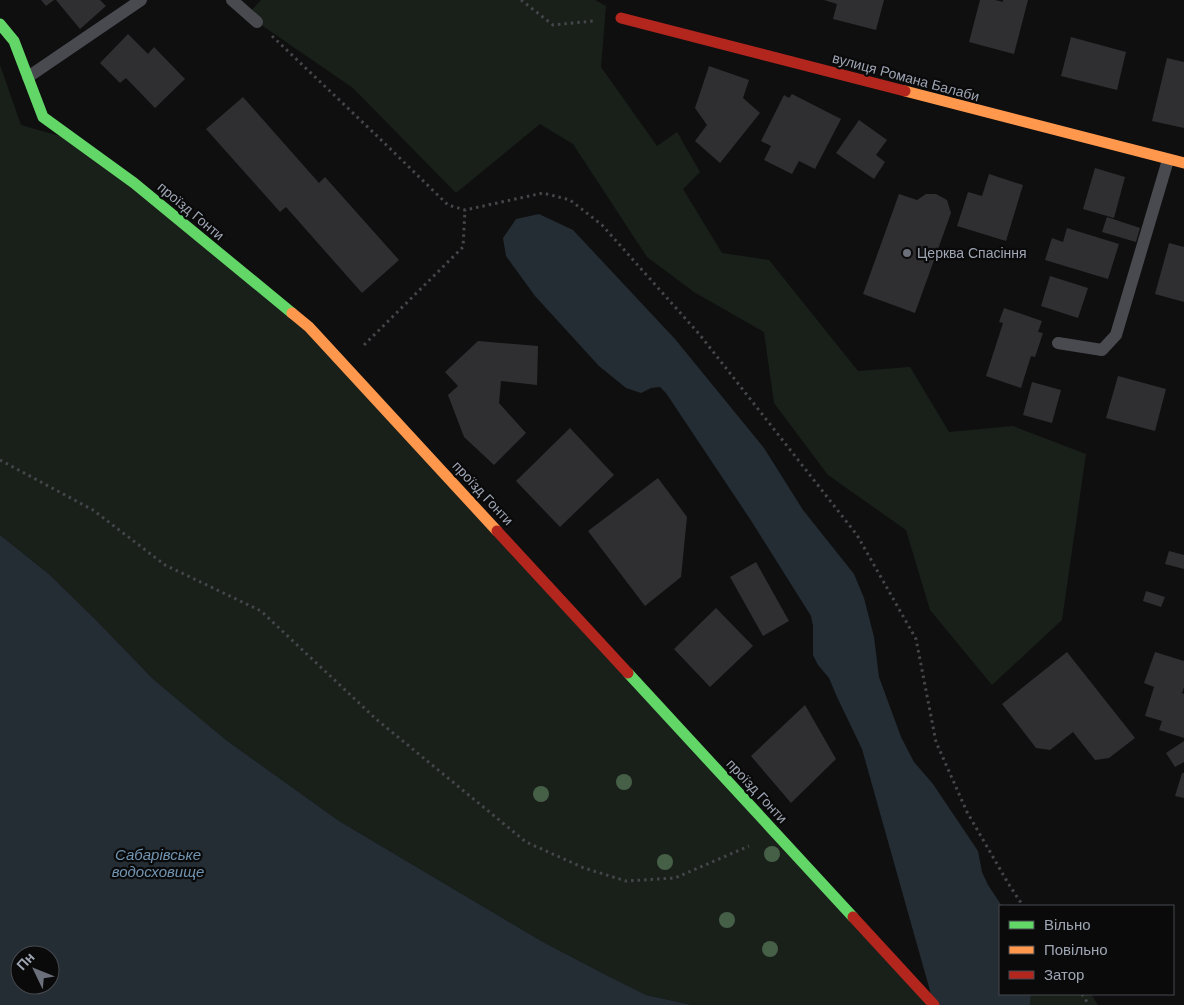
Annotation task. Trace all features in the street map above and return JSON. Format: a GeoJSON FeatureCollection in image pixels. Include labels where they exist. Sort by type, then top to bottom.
{"type":"FeatureCollection","features":[{"type":"Feature","properties":{"kind":"street","name":"вулиця Романа Балаби"},"geometry":{"type":"LineString","coordinates":[[621,18],[1184,164]]}},
{"type":"Feature","properties":{"kind":"street","name":"проїзд Гонти"},"geometry":{"type":"LineString","coordinates":[[0,24],[14,41],[43,117],[134,183],[309,327],[934,1005]]}},
{"type":"Feature","properties":{"kind":"lane"},"geometry":{"type":"LineString","coordinates":[[28,77],[141,0]]}},
{"type":"Feature","properties":{"kind":"lane"},"geometry":{"type":"LineString","coordinates":[[232,0],[256,22]]}},
{"type":"Feature","properties":{"kind":"lane"},"geometry":{"type":"LineString","coordinates":[[1058,342],[1102,350],[1116,336],[1168,160]]}},
{"type":"Feature","properties":{"kind":"path"},"geometry":{"type":"LineString","coordinates":[[521,0],[553,25],[621,18]]}},
{"type":"Feature","properties":{"kind":"path"},"geometry":{"type":"LineString","coordinates":[[256,22],[368,126],[448,205],[465,210],[543,193],[570,200],[602,225],[700,335],[857,535],[916,639],[936,742],[967,812],[1022,905]]}},
{"type":"Feature","properties":{"kind":"path"},"geometry":{"type":"LineString","coordinates":[[344,365],[463,247],[465,210]]}},
{"type":"Feature","properties":{"kind":"path"},"geometry":{"type":"LineString","coordinates":[[0,460],[94,510],[165,566],[261,611],[376,719],[526,842],[584,868],[626,881],[675,878],[777,834]]}},
{"type":"Feature","properties":{"kind":"shaded area"},"geometry":{"type":"Polygon","coordinates":[[[261,0],[595,0],[606,6],[601,67],[657,146],[677,132],[700,172],[683,189],[722,253],[769,260],[858,371],[910,367],[949,432],[1013,426],[1086,454],[1062,620],[992,685],[930,610],[906,530],[828,475],[774,403],[764,332],[694,292],[647,257],[573,144],[540,124],[456,193],[353,88],[248,14],[261,0]]]}},
{"type":"Feature","properties":{"kind":"shaded area"},"geometry":{"type":"Polygon","coordinates":[[[0,65],[21,125],[77,141],[309,327],[934,1005],[692,1005],[646,995],[606,975],[543,942],[339,821],[226,740],[153,679],[50,575],[0,535],[0,65]]]}},
{"type":"Feature","properties":{"kind":"shaded area"},"geometry":{"type":"Polygon","coordinates":[[[1031,995],[1092,995],[1098,1005],[1030,1005],[1031,995]]]}},
{"type":"Feature","properties":{"kind":"water"},"geometry":{"type":"Polygon","coordinates":[[[539,214],[573,230],[675,339],[764,448],[803,510],[854,574],[864,598],[874,637],[879,677],[901,737],[914,762],[933,784],[978,851],[982,872],[1001,905],[999,905],[999,995],[1031,995],[1030,1005],[934,1005],[862,749],[829,678],[818,665],[813,655],[811,616],[750,519],[666,393],[660,387],[651,388],[641,393],[626,388],[599,366],[535,296],[506,256],[503,238],[516,219],[539,214]]]}},
{"type":"Feature","properties":{"kind":"water","name":"Сабарівське водосховище"},"geometry":{"type":"Polygon","coordinates":[[[0,535],[50,575],[153,679],[226,740],[339,821],[543,942],[606,975],[646,995],[692,1005],[0,1005],[0,535]]]}},
{"type":"Feature","properties":{"kind":"building"},"geometry":{"type":"Polygon","coordinates":[[[41,0],[54,0],[46,6],[41,0]]]}},
{"type":"Feature","properties":{"kind":"building"},"geometry":{"type":"Polygon","coordinates":[[[56,0],[100,0],[106,6],[80,29],[56,0]]]}},
{"type":"Feature","properties":{"kind":"building"},"geometry":{"type":"Polygon","coordinates":[[[824,0],[884,0],[876,30],[833,19],[837,4],[824,0]]]}},
{"type":"Feature","properties":{"kind":"building"},"geometry":{"type":"Polygon","coordinates":[[[980,0],[1003,2],[1003,0],[1028,0],[1014,54],[969,42],[980,0]]]}},
{"type":"Feature","properties":{"kind":"building"},"geometry":{"type":"Polygon","coordinates":[[[128,34],[148,54],[154,47],[185,79],[155,108],[126,78],[120,83],[100,63],[128,34]]]}},
{"type":"Feature","properties":{"kind":"building"},"geometry":{"type":"Polygon","coordinates":[[[1071,37],[1126,52],[1117,90],[1061,76],[1071,37]]]}},
{"type":"Feature","properties":{"kind":"building"},"geometry":{"type":"Polygon","coordinates":[[[1167,58],[1184,62],[1184,128],[1152,121],[1167,58]]]}},
{"type":"Feature","properties":{"kind":"building"},"geometry":{"type":"Polygon","coordinates":[[[709,66],[749,80],[743,98],[760,113],[720,163],[695,141],[707,125],[695,108],[709,66]]]}},
{"type":"Feature","properties":{"kind":"building"},"geometry":{"type":"Polygon","coordinates":[[[792,94],[841,119],[815,169],[799,161],[792,174],[764,160],[771,146],[761,141],[784,95],[789,98],[792,94]]]}},
{"type":"Feature","properties":{"kind":"building"},"geometry":{"type":"Polygon","coordinates":[[[243,97],[319,183],[325,177],[399,260],[362,293],[286,207],[280,212],[206,129],[243,97]]]}},
{"type":"Feature","properties":{"kind":"building"},"geometry":{"type":"Polygon","coordinates":[[[859,120],[887,140],[876,155],[885,162],[874,179],[836,153],[859,120]]]}},
{"type":"Feature","properties":{"kind":"building"},"geometry":{"type":"Polygon","coordinates":[[[1095,168],[1125,177],[1114,218],[1083,209],[1095,168]]]}},
{"type":"Feature","properties":{"kind":"building"},"geometry":{"type":"Polygon","coordinates":[[[989,174],[1023,185],[1006,241],[957,226],[968,192],[982,196],[989,174]]]}},
{"type":"Feature","properties":{"kind":"building","name":"Церква Спасіння"},"geometry":{"type":"Polygon","coordinates":[[[899,194],[917,200],[926,194],[936,194],[947,200],[951,213],[915,313],[863,294],[899,194]]]}},
{"type":"Feature","properties":{"kind":"building"},"geometry":{"type":"Polygon","coordinates":[[[1107,217],[1140,228],[1136,242],[1102,232],[1107,217]]]}},
{"type":"Feature","properties":{"kind":"building"},"geometry":{"type":"Polygon","coordinates":[[[1067,228],[1119,244],[1108,279],[1045,260],[1052,238],[1063,242],[1067,228]]]}},
{"type":"Feature","properties":{"kind":"building"},"geometry":{"type":"Polygon","coordinates":[[[1169,243],[1184,247],[1184,302],[1155,294],[1169,243]]]}},
{"type":"Feature","properties":{"kind":"building"},"geometry":{"type":"Polygon","coordinates":[[[1050,276],[1088,288],[1078,318],[1041,306],[1050,276]]]}},
{"type":"Feature","properties":{"kind":"building"},"geometry":{"type":"Polygon","coordinates":[[[1004,308],[1042,321],[1038,332],[1043,333],[1035,357],[1031,356],[1021,388],[986,376],[1003,323],[999,322],[1004,308]]]}},
{"type":"Feature","properties":{"kind":"building"},"geometry":{"type":"Polygon","coordinates":[[[478,341],[538,346],[537,385],[501,381],[499,403],[526,433],[494,465],[464,437],[448,395],[458,386],[445,372],[478,341]]]}},
{"type":"Feature","properties":{"kind":"building"},"geometry":{"type":"Polygon","coordinates":[[[1118,376],[1166,389],[1155,431],[1106,418],[1118,376]]]}},
{"type":"Feature","properties":{"kind":"building"},"geometry":{"type":"Polygon","coordinates":[[[1032,382],[1061,390],[1052,423],[1023,415],[1032,382]]]}},
{"type":"Feature","properties":{"kind":"building"},"geometry":{"type":"Polygon","coordinates":[[[570,428],[614,475],[560,527],[516,481],[570,428]]]}},
{"type":"Feature","properties":{"kind":"building"},"geometry":{"type":"Polygon","coordinates":[[[658,478],[687,517],[681,577],[645,606],[588,531],[658,478]]]}},
{"type":"Feature","properties":{"kind":"building"},"geometry":{"type":"Polygon","coordinates":[[[1169,551],[1184,555],[1184,569],[1165,564],[1169,551]]]}},
{"type":"Feature","properties":{"kind":"building"},"geometry":{"type":"Polygon","coordinates":[[[756,562],[789,621],[763,636],[730,577],[756,562]]]}},
{"type":"Feature","properties":{"kind":"building"},"geometry":{"type":"Polygon","coordinates":[[[1146,591],[1165,597],[1161,607],[1143,601],[1146,591]]]}},
{"type":"Feature","properties":{"kind":"building"},"geometry":{"type":"Polygon","coordinates":[[[716,608],[753,646],[710,687],[674,649],[716,608]]]}},
{"type":"Feature","properties":{"kind":"building"},"geometry":{"type":"Polygon","coordinates":[[[1067,652],[1135,738],[1109,758],[1095,760],[1073,732],[1050,750],[1036,748],[1002,704],[1067,652]]]}},
{"type":"Feature","properties":{"kind":"building"},"geometry":{"type":"Polygon","coordinates":[[[1155,652],[1184,661],[1184,687],[1182,693],[1184,694],[1184,738],[1159,730],[1162,721],[1145,716],[1154,687],[1144,683],[1155,652]]]}},
{"type":"Feature","properties":{"kind":"building"},"geometry":{"type":"Polygon","coordinates":[[[805,705],[836,759],[791,803],[751,756],[805,705]]]}},
{"type":"Feature","properties":{"kind":"building"},"geometry":{"type":"Polygon","coordinates":[[[1184,741],[1184,762],[1175,767],[1166,753],[1184,741]]]}},
{"type":"Feature","properties":{"kind":"building"},"geometry":{"type":"Polygon","coordinates":[[[1182,773],[1184,773],[1184,798],[1175,796],[1182,773]]]}},
{"type":"Feature","properties":{"kind":"traffic: fast"},"geometry":{"type":"LineString","coordinates":[[0,24],[14,41],[43,117],[134,183],[292,313]]}},
{"type":"Feature","properties":{"kind":"traffic: fast"},"geometry":{"type":"LineString","coordinates":[[628,673],[853,917]]}},
{"type":"Feature","properties":{"kind":"traffic: slow"},"geometry":{"type":"LineString","coordinates":[[905,91],[1184,163]]}},
{"type":"Feature","properties":{"kind":"traffic: slow"},"geometry":{"type":"LineString","coordinates":[[292,313],[309,327],[497,531]]}},
{"type":"Feature","properties":{"kind":"traffic: jam"},"geometry":{"type":"LineString","coordinates":[[621,18],[905,91]]}},
{"type":"Feature","properties":{"kind":"traffic: jam"},"geometry":{"type":"LineString","coordinates":[[497,531],[628,673]]}},
{"type":"Feature","properties":{"kind":"traffic: jam"},"geometry":{"type":"LineString","coordinates":[[853,917],[934,1005]]}},
{"type":"Feature","properties":{"kind":"place","name":"Церква Спасіння"},"geometry":{"type":"Point","coordinates":[907,253]}}]}
